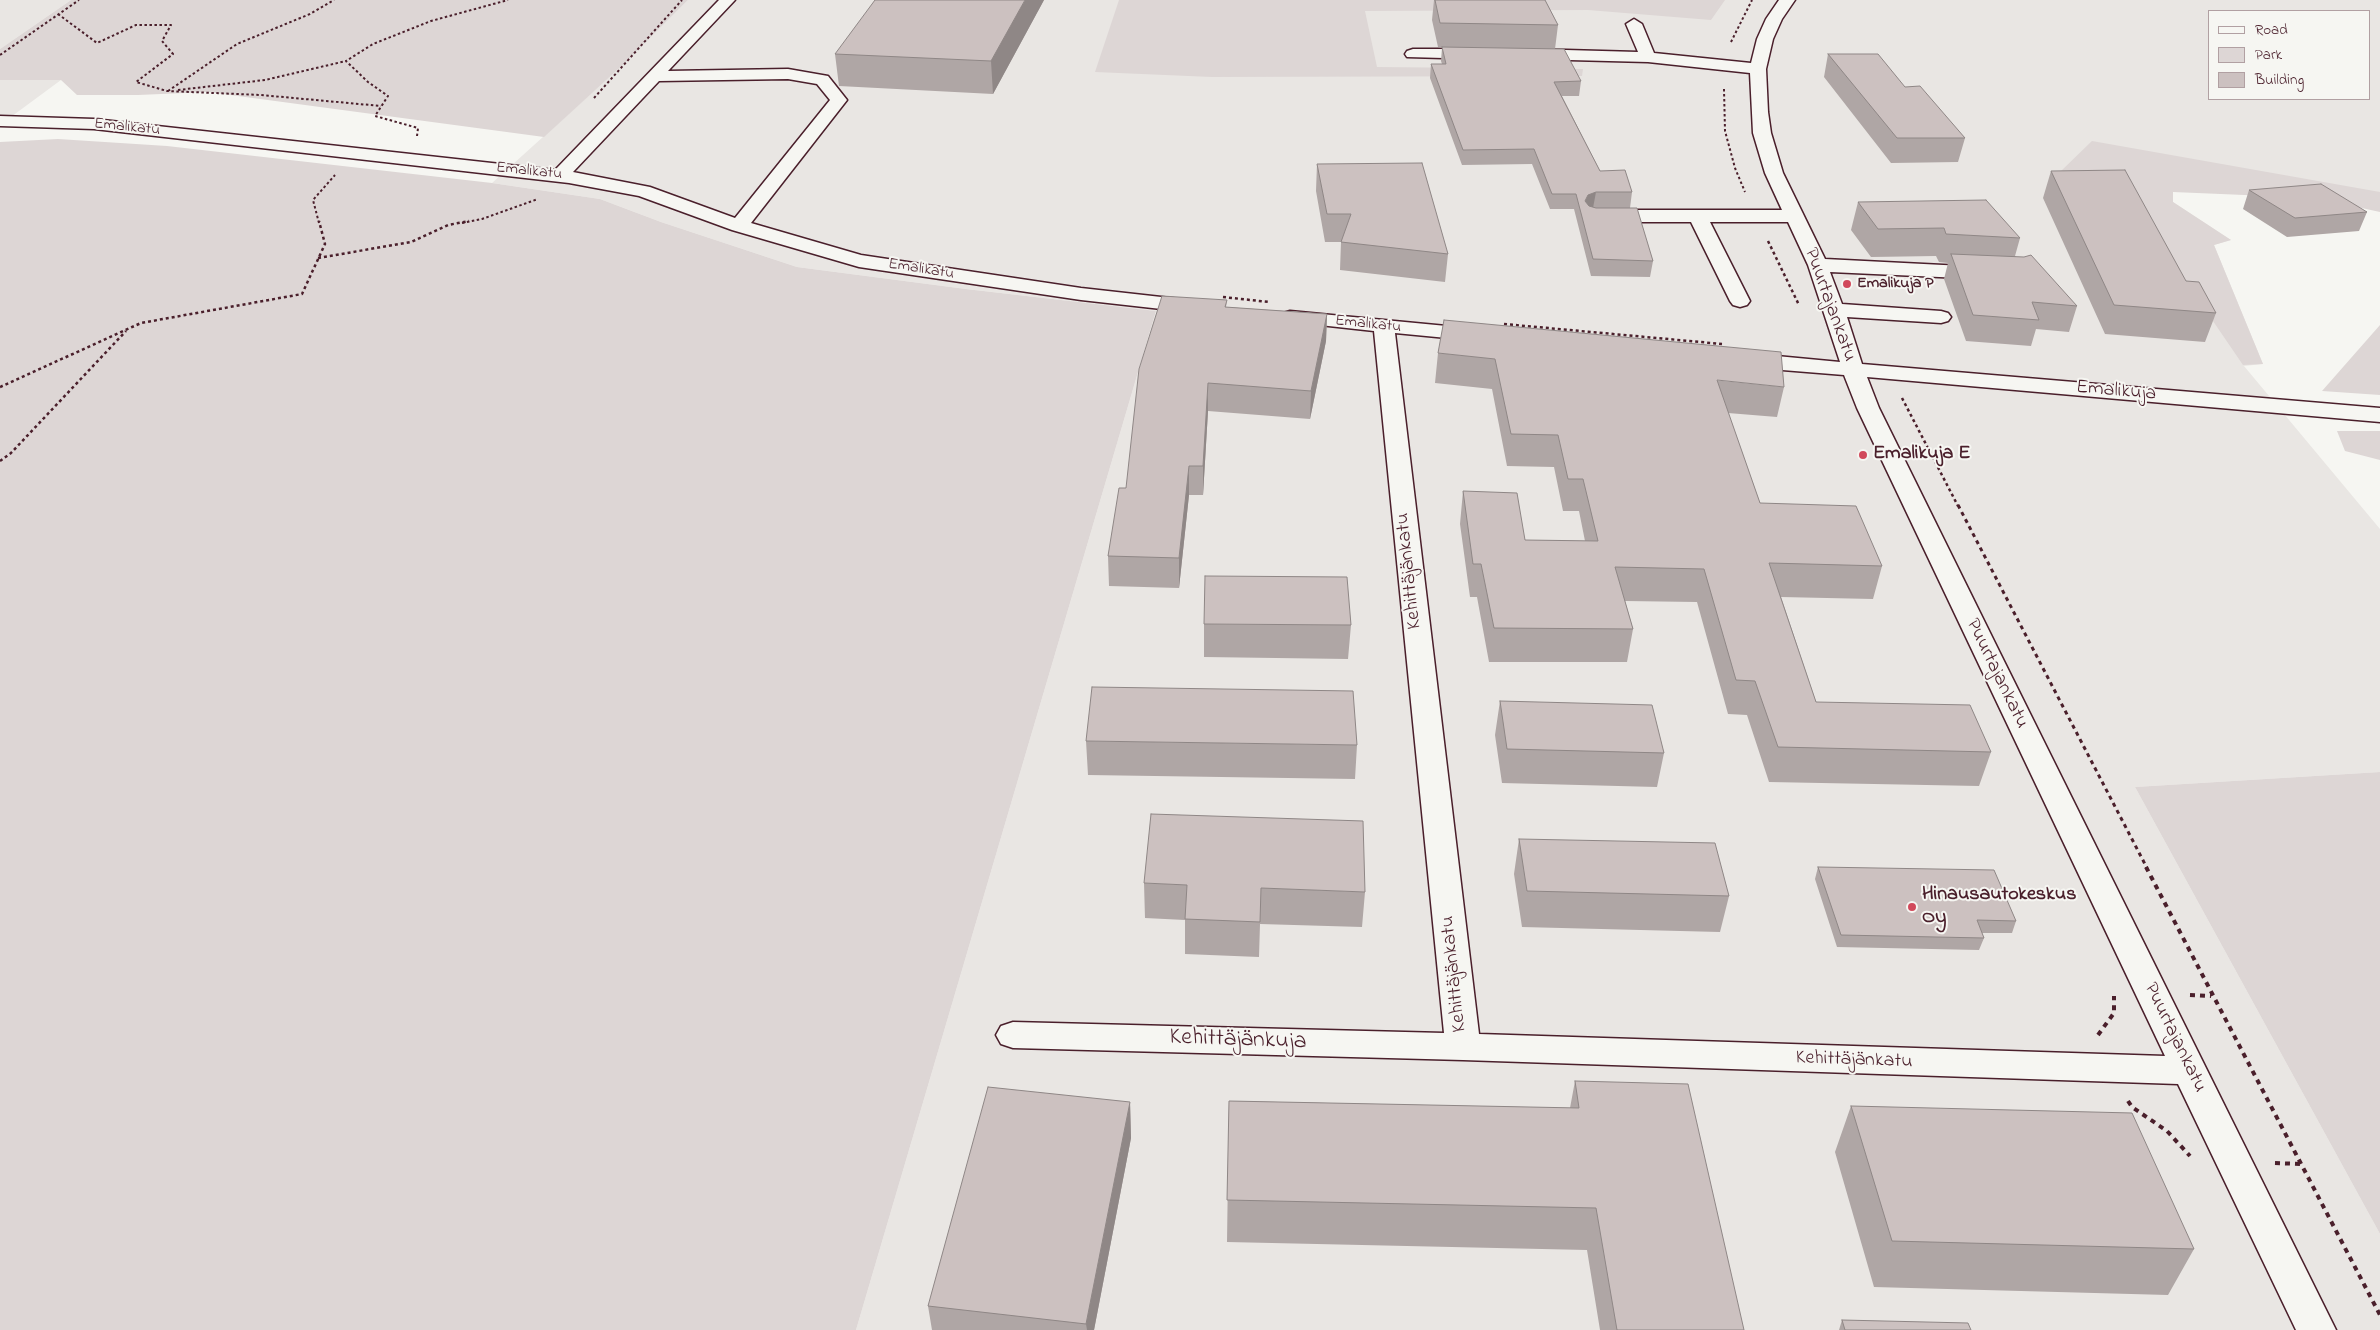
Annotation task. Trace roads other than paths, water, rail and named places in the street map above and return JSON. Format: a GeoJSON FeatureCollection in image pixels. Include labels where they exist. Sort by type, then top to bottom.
{"type":"FeatureCollection","features":[{"type":"Feature","properties":{"kind":"street"},"geometry":{"type":"LineString","coordinates":[[565,176],[727,0]]}},
{"type":"Feature","properties":{"kind":"street","name":"Puurtajankatu"},"geometry":{"type":"LineString","coordinates":[[1787,0],[1774,19],[1765,39],[1758,69],[1759,112],[1762,133],[1774,173],[1818,266],[1847,347],[1853,370],[1868,408],[2316,1330]]}},
{"type":"Feature","properties":{"kind":"street"},"geometry":{"type":"LineString","coordinates":[[1634,24],[1648,57]]}},
{"type":"Feature","properties":{"kind":"street"},"geometry":{"type":"LineString","coordinates":[[1413,54],[1499,54]]}},
{"type":"Feature","properties":{"kind":"street"},"geometry":{"type":"LineString","coordinates":[[1518,54],[1648,57],[1758,69]]}},
{"type":"Feature","properties":{"kind":"street"},"geometry":{"type":"LineString","coordinates":[[656,76],[788,74],[822,80],[839,100],[739,226]]}},
{"type":"Feature","properties":{"kind":"street","name":"Emalikatu"},"geometry":{"type":"LineString","coordinates":[[0,120],[94,124],[565,176],[643,191],[739,226],[859,261],[1081,294],[1217,303]]}},
{"type":"Feature","properties":{"kind":"street"},"geometry":{"type":"LineString","coordinates":[[1594,216],[1796,216]]}},
{"type":"Feature","properties":{"kind":"street"},"geometry":{"type":"LineString","coordinates":[[1698,216],[1740,301]]}},
{"type":"Feature","properties":{"kind":"street"},"geometry":{"type":"LineString","coordinates":[[1818,266],[1998,273]]}},
{"type":"Feature","properties":{"kind":"street","name":"Emalikatu"},"geometry":{"type":"LineString","coordinates":[[1274,309],[1384,326],[1494,330]]}},
{"type":"Feature","properties":{"kind":"street"},"geometry":{"type":"LineString","coordinates":[[1834,310],[1941,317]]}},
{"type":"Feature","properties":{"kind":"street","name":"Kehittäjänkatu"},"geometry":{"type":"LineString","coordinates":[[1384,326],[1463,1047],[2190,1071]]}},
{"type":"Feature","properties":{"kind":"street"},"geometry":{"type":"LineString","coordinates":[[1730,352],[1853,370]]}},
{"type":"Feature","properties":{"kind":"street","name":"Emalikuja"},"geometry":{"type":"LineString","coordinates":[[1853,370],[2380,416]]}},
{"type":"Feature","properties":{"kind":"street","name":"Kehittäjänkuja"},"geometry":{"type":"LineString","coordinates":[[1012,1035],[1463,1047]]}},
{"type":"Feature","properties":{"kind":"place","name":"Emalikuja P"},"geometry":{"type":"Point","coordinates":[1847,284]}},
{"type":"Feature","properties":{"kind":"place","name":"Emalikuja E"},"geometry":{"type":"Point","coordinates":[1863,455]}},
{"type":"Feature","properties":{"kind":"place","name":"Hinausautokeskus Oy"},"geometry":{"type":"Point","coordinates":[1912,907]}}]}
